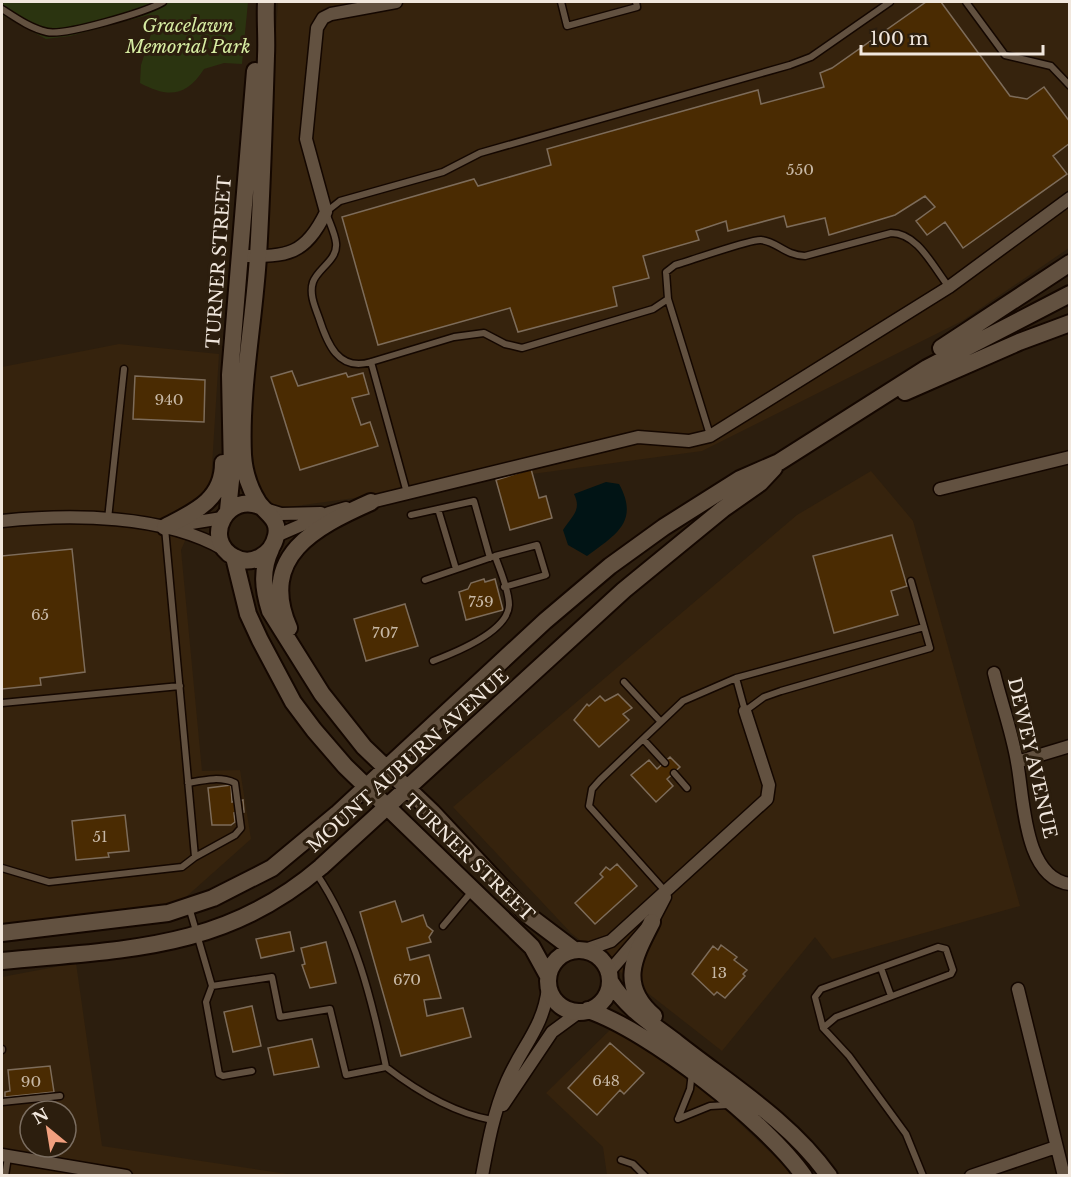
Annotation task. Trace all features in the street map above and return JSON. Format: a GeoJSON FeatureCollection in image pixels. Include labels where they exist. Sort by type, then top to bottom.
{"type":"FeatureCollection","features":[{"type":"Feature","properties":{"kind":"main road","name":"TURNER STREET"},"geometry":{"type":"LineString","coordinates":[[266,9],[257,54],[230,375],[232,471],[225,514],[219,533],[229,553],[248,614],[293,702],[345,766],[532,947],[548,982]]}},
{"type":"Feature","properties":{"kind":"main road","name":"TURNER STREET"},"geometry":{"type":"LineString","coordinates":[[266,9],[258,256],[245,394],[243,457],[248,481],[263,508],[273,518],[274,542],[265,561],[264,576],[264,592],[270,611],[342,721],[529,916],[580,950]]}},
{"type":"Feature","properties":{"kind":"main road"},"geometry":{"type":"LineString","coordinates":[[839,423],[927,358],[1070,263]]}},
{"type":"Feature","properties":{"kind":"main road","name":"MOUNT AUBURN AVENUE"},"geometry":{"type":"LineString","coordinates":[[2,933],[127,920],[168,913],[213,898],[272,868],[386,768],[545,621],[610,567],[664,527],[740,479],[779,462],[936,363],[1070,294]]}},
{"type":"Feature","properties":{"kind":"main road"},"geometry":{"type":"LineString","coordinates":[[839,423],[965,364],[1070,323]]}},
{"type":"Feature","properties":{"kind":"main road"},"geometry":{"type":"LineString","coordinates":[[165,527],[203,506],[219,486],[223,471],[224,424],[230,375]]}},
{"type":"Feature","properties":{"kind":"main road","name":"MOUNT AUBURN AVENUE"},"geometry":{"type":"LineString","coordinates":[[2,961],[125,949],[197,936],[274,903],[315,872],[408,789],[624,590],[706,522],[760,483],[779,462]]}},
{"type":"Feature","properties":{"kind":"main road"},"geometry":{"type":"LineString","coordinates":[[322,693],[282,612],[279,596],[281,579],[289,560],[304,541],[327,522],[371,502]]}},
{"type":"Feature","properties":{"kind":"main road"},"geometry":{"type":"LineString","coordinates":[[225,514],[242,503],[263,508]]}},
{"type":"Feature","properties":{"kind":"main road"},"geometry":{"type":"LineString","coordinates":[[229,553],[249,561],[260,558],[274,542]]}},
{"type":"Feature","properties":{"kind":"main road"},"geometry":{"type":"LineString","coordinates":[[652,922],[638,951],[631,973],[635,992],[652,1014],[750,1088],[757,1105]]}},
{"type":"Feature","properties":{"kind":"main road"},"geometry":{"type":"LineString","coordinates":[[583,1011],[600,1003],[608,993],[609,977],[607,967],[596,955],[580,950],[555,961],[548,982],[556,1002],[565,1009],[583,1011],[623,1024],[692,1072],[774,1141],[804,1176]]}},
{"type":"Feature","properties":{"kind":"main road"},"geometry":{"type":"LineString","coordinates":[[609,977],[639,1015],[757,1105],[805,1145],[829,1176]]}},
{"type":"Feature","properties":{"kind":"street"},"geometry":{"type":"LineString","coordinates":[[239,256],[277,257],[299,250],[316,232],[326,212],[306,139],[317,28],[323,18],[331,14],[396,2]]}},
{"type":"Feature","properties":{"kind":"street"},"geometry":{"type":"LineString","coordinates":[[263,508],[281,514],[328,513],[638,437],[689,441],[710,436],[949,287],[1070,198]]}},
{"type":"Feature","properties":{"kind":"street"},"geometry":{"type":"LineString","coordinates":[[940,489],[1070,457]]}},
{"type":"Feature","properties":{"kind":"street"},"geometry":{"type":"LineString","coordinates":[[274,542],[328,513]]}},
{"type":"Feature","properties":{"kind":"street"},"geometry":{"type":"LineString","coordinates":[[165,527],[225,514]]}},
{"type":"Feature","properties":{"kind":"street"},"geometry":{"type":"LineString","coordinates":[[2,521],[74,515],[165,527],[196,537],[229,553]]}},
{"type":"Feature","properties":{"kind":"street","name":"DEWEY AVENUE"},"geometry":{"type":"LineString","coordinates":[[994,673],[1017,762],[1029,835],[1040,863],[1056,880],[1070,884]]}},
{"type":"Feature","properties":{"kind":"street"},"geometry":{"type":"LineString","coordinates":[[580,950],[611,941],[667,893],[767,799],[769,786],[745,711]]}},
{"type":"Feature","properties":{"kind":"street"},"geometry":{"type":"LineString","coordinates":[[1017,762],[1070,746]]}},
{"type":"Feature","properties":{"kind":"street"},"geometry":{"type":"LineString","coordinates":[[609,977],[652,922],[667,893]]}},
{"type":"Feature","properties":{"kind":"street"},"geometry":{"type":"LineString","coordinates":[[482,1176],[492,1120],[508,1078],[541,1022],[546,1008],[548,982]]}},
{"type":"Feature","properties":{"kind":"street"},"geometry":{"type":"LineString","coordinates":[[1018,989],[1064,1176]]}},
{"type":"Feature","properties":{"kind":"street"},"geometry":{"type":"LineString","coordinates":[[492,1120],[552,1032],[583,1011]]}},
{"type":"Feature","properties":{"kind":"street"},"geometry":{"type":"LineString","coordinates":[[971,1176],[1056,1147]]}},
{"type":"Feature","properties":{"kind":"street"},"geometry":{"type":"LineString","coordinates":[[4,1154],[126,1176]]}},
{"type":"Feature","properties":{"kind":"lane"},"geometry":{"type":"LineString","coordinates":[[2,9],[33,27],[50,32],[103,21],[163,2]]}},
{"type":"Feature","properties":{"kind":"lane"},"geometry":{"type":"LineString","coordinates":[[561,2],[567,27],[637,6],[636,2]]}},
{"type":"Feature","properties":{"kind":"lane"},"geometry":{"type":"LineString","coordinates":[[626,2],[628,9]]}},
{"type":"Feature","properties":{"kind":"lane"},"geometry":{"type":"LineString","coordinates":[[668,299],[653,309],[522,348],[505,344],[484,333],[454,337],[364,364],[348,361],[334,353],[328,346],[312,300],[313,282],[334,255],[337,244],[326,212],[340,201],[443,172],[480,153],[790,65],[811,57],[890,2]]}},
{"type":"Feature","properties":{"kind":"lane"},"geometry":{"type":"LineString","coordinates":[[966,2],[1005,55],[1051,66],[1070,86]]}},
{"type":"Feature","properties":{"kind":"lane"},"geometry":{"type":"LineString","coordinates":[[710,436],[668,299],[666,272],[675,266],[759,240],[774,244],[790,255],[805,256],[891,233],[903,233],[918,245],[949,287]]}},
{"type":"Feature","properties":{"kind":"lane"},"geometry":{"type":"LineString","coordinates":[[371,362],[407,494]]}},
{"type":"Feature","properties":{"kind":"lane"},"geometry":{"type":"LineString","coordinates":[[108,520],[124,369]]}},
{"type":"Feature","properties":{"kind":"lane"},"geometry":{"type":"LineString","coordinates":[[411,515],[474,501],[509,606],[503,620],[469,648],[433,661]]}},
{"type":"Feature","properties":{"kind":"lane"},"geometry":{"type":"LineString","coordinates":[[438,509],[456,569]]}},
{"type":"Feature","properties":{"kind":"lane"},"geometry":{"type":"LineString","coordinates":[[165,527],[172,578],[173,636],[180,687],[195,857]]}},
{"type":"Feature","properties":{"kind":"lane"},"geometry":{"type":"LineString","coordinates":[[424,580],[537,544],[546,575],[504,587]]}},
{"type":"Feature","properties":{"kind":"lane"},"geometry":{"type":"LineString","coordinates":[[736,678],[745,711],[764,697],[781,691],[930,648],[911,581]]}},
{"type":"Feature","properties":{"kind":"lane"},"geometry":{"type":"LineString","coordinates":[[667,893],[592,812],[588,801],[592,789],[600,780],[683,701],[736,678],[924,627]]}},
{"type":"Feature","properties":{"kind":"lane"},"geometry":{"type":"LineString","coordinates":[[624,682],[661,722]]}},
{"type":"Feature","properties":{"kind":"lane"},"geometry":{"type":"LineString","coordinates":[[2,703],[180,687]]}},
{"type":"Feature","properties":{"kind":"lane"},"geometry":{"type":"LineString","coordinates":[[643,739],[664,763]]}},
{"type":"Feature","properties":{"kind":"lane"},"geometry":{"type":"LineString","coordinates":[[674,773],[687,788]]}},
{"type":"Feature","properties":{"kind":"lane"},"geometry":{"type":"LineString","coordinates":[[2,868],[49,882],[182,867],[195,857],[235,835],[241,828],[235,783],[228,779],[211,779],[188,783]]}},
{"type":"Feature","properties":{"kind":"lane"},"geometry":{"type":"LineString","coordinates":[[315,872],[334,900],[361,968],[374,1005],[386,1067],[408,1084],[470,1116],[492,1120]]}},
{"type":"Feature","properties":{"kind":"lane"},"geometry":{"type":"LineString","coordinates":[[443,926],[473,890]]}},
{"type":"Feature","properties":{"kind":"lane"},"geometry":{"type":"LineString","coordinates":[[189,906],[212,986],[206,1002],[219,1074],[223,1076],[252,1071]]}},
{"type":"Feature","properties":{"kind":"lane"},"geometry":{"type":"LineString","coordinates":[[823,1028],[836,1017],[951,974],[953,970],[943,947],[817,991],[815,997],[823,1028],[849,1056],[906,1134],[923,1176]]}},
{"type":"Feature","properties":{"kind":"lane"},"geometry":{"type":"LineString","coordinates":[[881,968],[891,996]]}},
{"type":"Feature","properties":{"kind":"lane"},"geometry":{"type":"LineString","coordinates":[[212,986],[272,977],[280,1017],[330,1009],[345,1075],[386,1067]]}},
{"type":"Feature","properties":{"kind":"lane"},"geometry":{"type":"LineString","coordinates":[[692,1072],[690,1089],[678,1119],[710,1106],[733,1105]]}},
{"type":"Feature","properties":{"kind":"lane"},"geometry":{"type":"LineString","coordinates":[[2,1102],[60,1096]]}},
{"type":"Feature","properties":{"kind":"lane"},"geometry":{"type":"LineString","coordinates":[[4,1154],[4,1176]]}},
{"type":"Feature","properties":{"kind":"lane"},"geometry":{"type":"LineString","coordinates":[[621,1160],[633,1164],[645,1176]]}},
{"type":"Feature","properties":{"kind":"shaded area"},"geometry":{"type":"Polygon","coordinates":[[[278,2],[1069,2],[1069,248],[962,321],[702,451],[288,507],[271,504],[256,487],[246,453],[278,2]]]}},
{"type":"Feature","properties":{"kind":"shaded area"},"geometry":{"type":"Polygon","coordinates":[[[119,344],[219,354],[211,482],[181,550],[202,771],[240,770],[251,839],[168,913],[2,929],[2,367],[119,344]]]}},
{"type":"Feature","properties":{"kind":"shaded area"},"geometry":{"type":"Polygon","coordinates":[[[871,471],[913,521],[1020,906],[832,959],[815,937],[722,1051],[571,933],[453,807],[797,515],[871,471]]]}},
{"type":"Feature","properties":{"kind":"shaded area"},"geometry":{"type":"Polygon","coordinates":[[[606,482],[619,484],[627,508],[625,518],[615,534],[587,556],[568,545],[563,530],[576,509],[574,494],[606,482]]]}},
{"type":"Feature","properties":{"kind":"shaded area"},"geometry":{"type":"Polygon","coordinates":[[[76,963],[102,1146],[294,1175],[2,1176],[2,977],[76,963]]]}},
{"type":"Feature","properties":{"kind":"shaded area"},"geometry":{"type":"Polygon","coordinates":[[[613,1027],[710,1095],[794,1175],[607,1175],[603,1147],[546,1093],[613,1027]]]}},
{"type":"Feature","properties":{"kind":"green space","name":"Gracelawn Memorial Park"},"geometry":{"type":"Polygon","coordinates":[[[2,2],[248,2],[242,64],[224,63],[204,69],[183,90],[168,93],[159,91],[140,83],[141,65],[155,22],[149,15],[70,36],[46,39],[2,15],[2,2]]]}},
{"type":"Feature","properties":{"kind":"building"},"geometry":{"type":"Polygon","coordinates":[[[926,2],[941,2],[1010,96],[1027,99],[1044,87],[1070,122],[1070,143],[1053,156],[1067,174],[963,248],[945,222],[927,235],[916,221],[935,207],[925,196],[895,215],[829,235],[825,218],[787,227],[784,216],[728,231],[726,221],[696,231],[699,240],[643,256],[649,278],[613,287],[617,306],[518,332],[510,308],[378,345],[342,217],[474,179],[478,186],[551,165],[547,149],[758,90],[761,104],[824,87],[820,73],[832,68],[926,2]]]}},
{"type":"Feature","properties":{"kind":"building"},"geometry":{"type":"Polygon","coordinates":[[[292,371],[298,386],[346,373],[348,377],[363,373],[369,394],[352,398],[361,425],[370,422],[378,446],[300,470],[271,377],[292,371]]]}},
{"type":"Feature","properties":{"kind":"building"},"geometry":{"type":"Polygon","coordinates":[[[135,376],[205,380],[204,422],[133,419],[135,376]]]}},
{"type":"Feature","properties":{"kind":"building"},"geometry":{"type":"Polygon","coordinates":[[[531,469],[539,498],[546,496],[552,518],[510,530],[496,480],[531,469]]]}},
{"type":"Feature","properties":{"kind":"building"},"geometry":{"type":"Polygon","coordinates":[[[892,535],[907,586],[891,591],[898,615],[834,633],[813,556],[892,535]]]}},
{"type":"Feature","properties":{"kind":"building"},"geometry":{"type":"Polygon","coordinates":[[[72,549],[85,672],[40,678],[41,685],[2,689],[2,556],[72,549]]]}},
{"type":"Feature","properties":{"kind":"building"},"geometry":{"type":"Polygon","coordinates":[[[484,579],[485,582],[495,579],[503,610],[466,620],[459,592],[468,589],[471,583],[484,579]]]}},
{"type":"Feature","properties":{"kind":"building"},"geometry":{"type":"Polygon","coordinates":[[[405,604],[418,646],[366,661],[354,619],[405,604]]]}},
{"type":"Feature","properties":{"kind":"building"},"geometry":{"type":"Polygon","coordinates":[[[618,694],[632,708],[623,714],[629,720],[599,747],[574,720],[587,704],[589,706],[600,696],[605,701],[618,694]]]}},
{"type":"Feature","properties":{"kind":"building"},"geometry":{"type":"Polygon","coordinates":[[[670,757],[680,767],[667,779],[673,786],[656,802],[631,775],[649,760],[657,769],[670,757]]]}},
{"type":"Feature","properties":{"kind":"building"},"geometry":{"type":"Polygon","coordinates":[[[231,785],[232,802],[243,800],[244,812],[234,813],[235,822],[231,825],[212,825],[208,788],[231,785]]]}},
{"type":"Feature","properties":{"kind":"building"},"geometry":{"type":"Polygon","coordinates":[[[125,815],[129,851],[108,853],[109,857],[76,860],[72,821],[125,815]]]}},
{"type":"Feature","properties":{"kind":"building"},"geometry":{"type":"Polygon","coordinates":[[[617,864],[637,886],[595,924],[575,903],[603,877],[600,874],[606,867],[610,870],[617,864]]]}},
{"type":"Feature","properties":{"kind":"building"},"geometry":{"type":"Polygon","coordinates":[[[395,901],[402,922],[423,915],[427,926],[433,931],[429,937],[431,942],[407,948],[410,960],[429,955],[441,998],[424,1000],[427,1016],[463,1008],[471,1037],[401,1056],[360,912],[395,901]]]}},
{"type":"Feature","properties":{"kind":"building"},"geometry":{"type":"Polygon","coordinates":[[[290,932],[294,951],[261,958],[256,939],[290,932]]]}},
{"type":"Feature","properties":{"kind":"building"},"geometry":{"type":"Polygon","coordinates":[[[326,942],[336,983],[310,988],[302,965],[305,964],[301,948],[326,942]]]}},
{"type":"Feature","properties":{"kind":"building"},"geometry":{"type":"Polygon","coordinates":[[[721,945],[737,957],[734,960],[747,970],[743,974],[745,976],[725,998],[717,992],[714,995],[692,974],[713,946],[718,950],[721,945]]]}},
{"type":"Feature","properties":{"kind":"building"},"geometry":{"type":"Polygon","coordinates":[[[252,1006],[261,1046],[233,1052],[224,1012],[252,1006]]]}},
{"type":"Feature","properties":{"kind":"building"},"geometry":{"type":"Polygon","coordinates":[[[312,1039],[319,1067],[274,1075],[268,1048],[312,1039]]]}},
{"type":"Feature","properties":{"kind":"building"},"geometry":{"type":"Polygon","coordinates":[[[610,1043],[644,1073],[624,1094],[620,1090],[597,1115],[568,1088],[610,1043]]]}},
{"type":"Feature","properties":{"kind":"building"},"geometry":{"type":"Polygon","coordinates":[[[50,1066],[54,1092],[5,1097],[5,1092],[10,1091],[8,1070],[50,1066]]]}}]}
